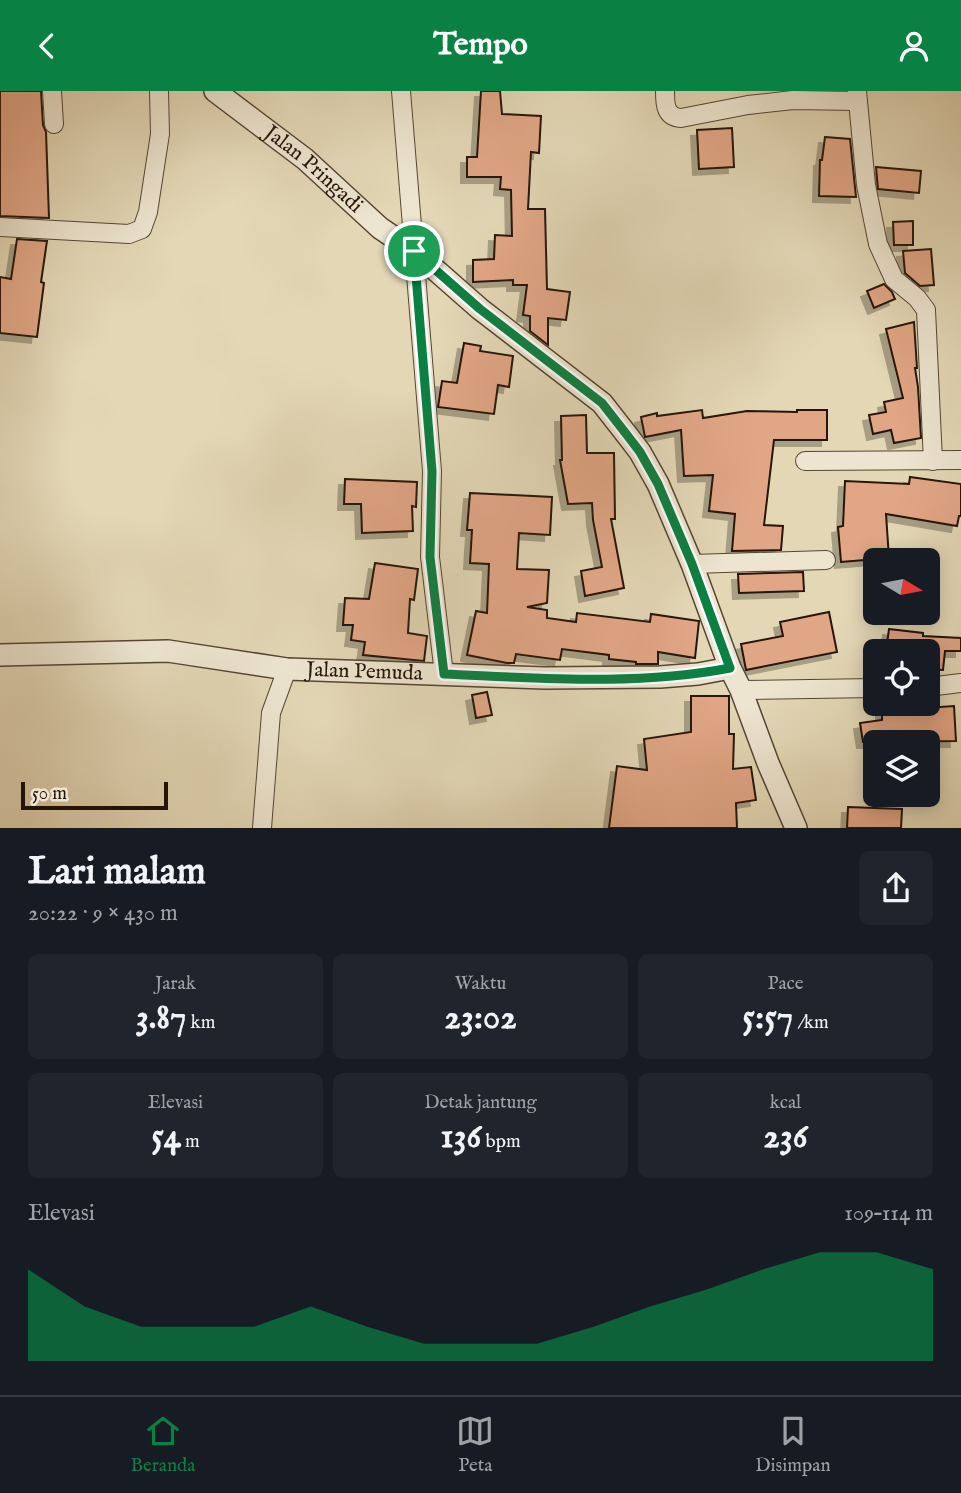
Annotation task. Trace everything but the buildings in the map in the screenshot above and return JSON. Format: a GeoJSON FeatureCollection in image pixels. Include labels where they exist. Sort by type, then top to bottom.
{"type":"FeatureCollection","features":[{"type":"Feature","properties":{"kind":"street"},"geometry":{"type":"LineString","coordinates":[[52,91],[54,124]]}},
{"type":"Feature","properties":{"kind":"street"},"geometry":{"type":"LineString","coordinates":[[0,227],[129,234],[142,229],[148,212],[159,134],[159,91]]}},
{"type":"Feature","properties":{"kind":"street","name":"Jalan Pringadi"},"geometry":{"type":"LineString","coordinates":[[215,91],[305,159],[380,228],[414,251],[480,309],[602,403],[640,452],[658,484],[796,828]]}},
{"type":"Feature","properties":{"kind":"street"},"geometry":{"type":"LineString","coordinates":[[401,91],[432,471],[430,557],[444,674]]}},
{"type":"Feature","properties":{"kind":"street"},"geometry":{"type":"LineString","coordinates":[[665,91],[667,112],[671,116],[681,118],[748,105],[857,96],[866,185],[878,244],[894,279],[917,298],[926,310],[933,461]]}},
{"type":"Feature","properties":{"kind":"street"},"geometry":{"type":"LineString","coordinates":[[805,461],[961,460]]}},
{"type":"Feature","properties":{"kind":"street"},"geometry":{"type":"LineString","coordinates":[[692,564],[826,560]]}},
{"type":"Feature","properties":{"kind":"street","name":"Jalan Pemuda"},"geometry":{"type":"LineString","coordinates":[[0,655],[168,651],[287,669],[545,678],[649,677],[698,674],[730,668]]}},
{"type":"Feature","properties":{"kind":"street"},"geometry":{"type":"LineString","coordinates":[[262,828],[271,712],[287,669]]}},
{"type":"Feature","properties":{"kind":"street"},"geometry":{"type":"LineString","coordinates":[[940,686],[961,683]]}},
{"type":"Feature","properties":{"kind":"street"},"geometry":{"type":"LineString","coordinates":[[741,690],[863,688]]}},
{"type":"Feature","properties":{"kind":"route"},"geometry":{"type":"LineString","coordinates":[[414,251],[480,309],[602,403],[640,452],[658,484],[692,564],[730,668],[660,677],[545,678],[444,674],[430,557],[432,471],[414,251]]}}]}
